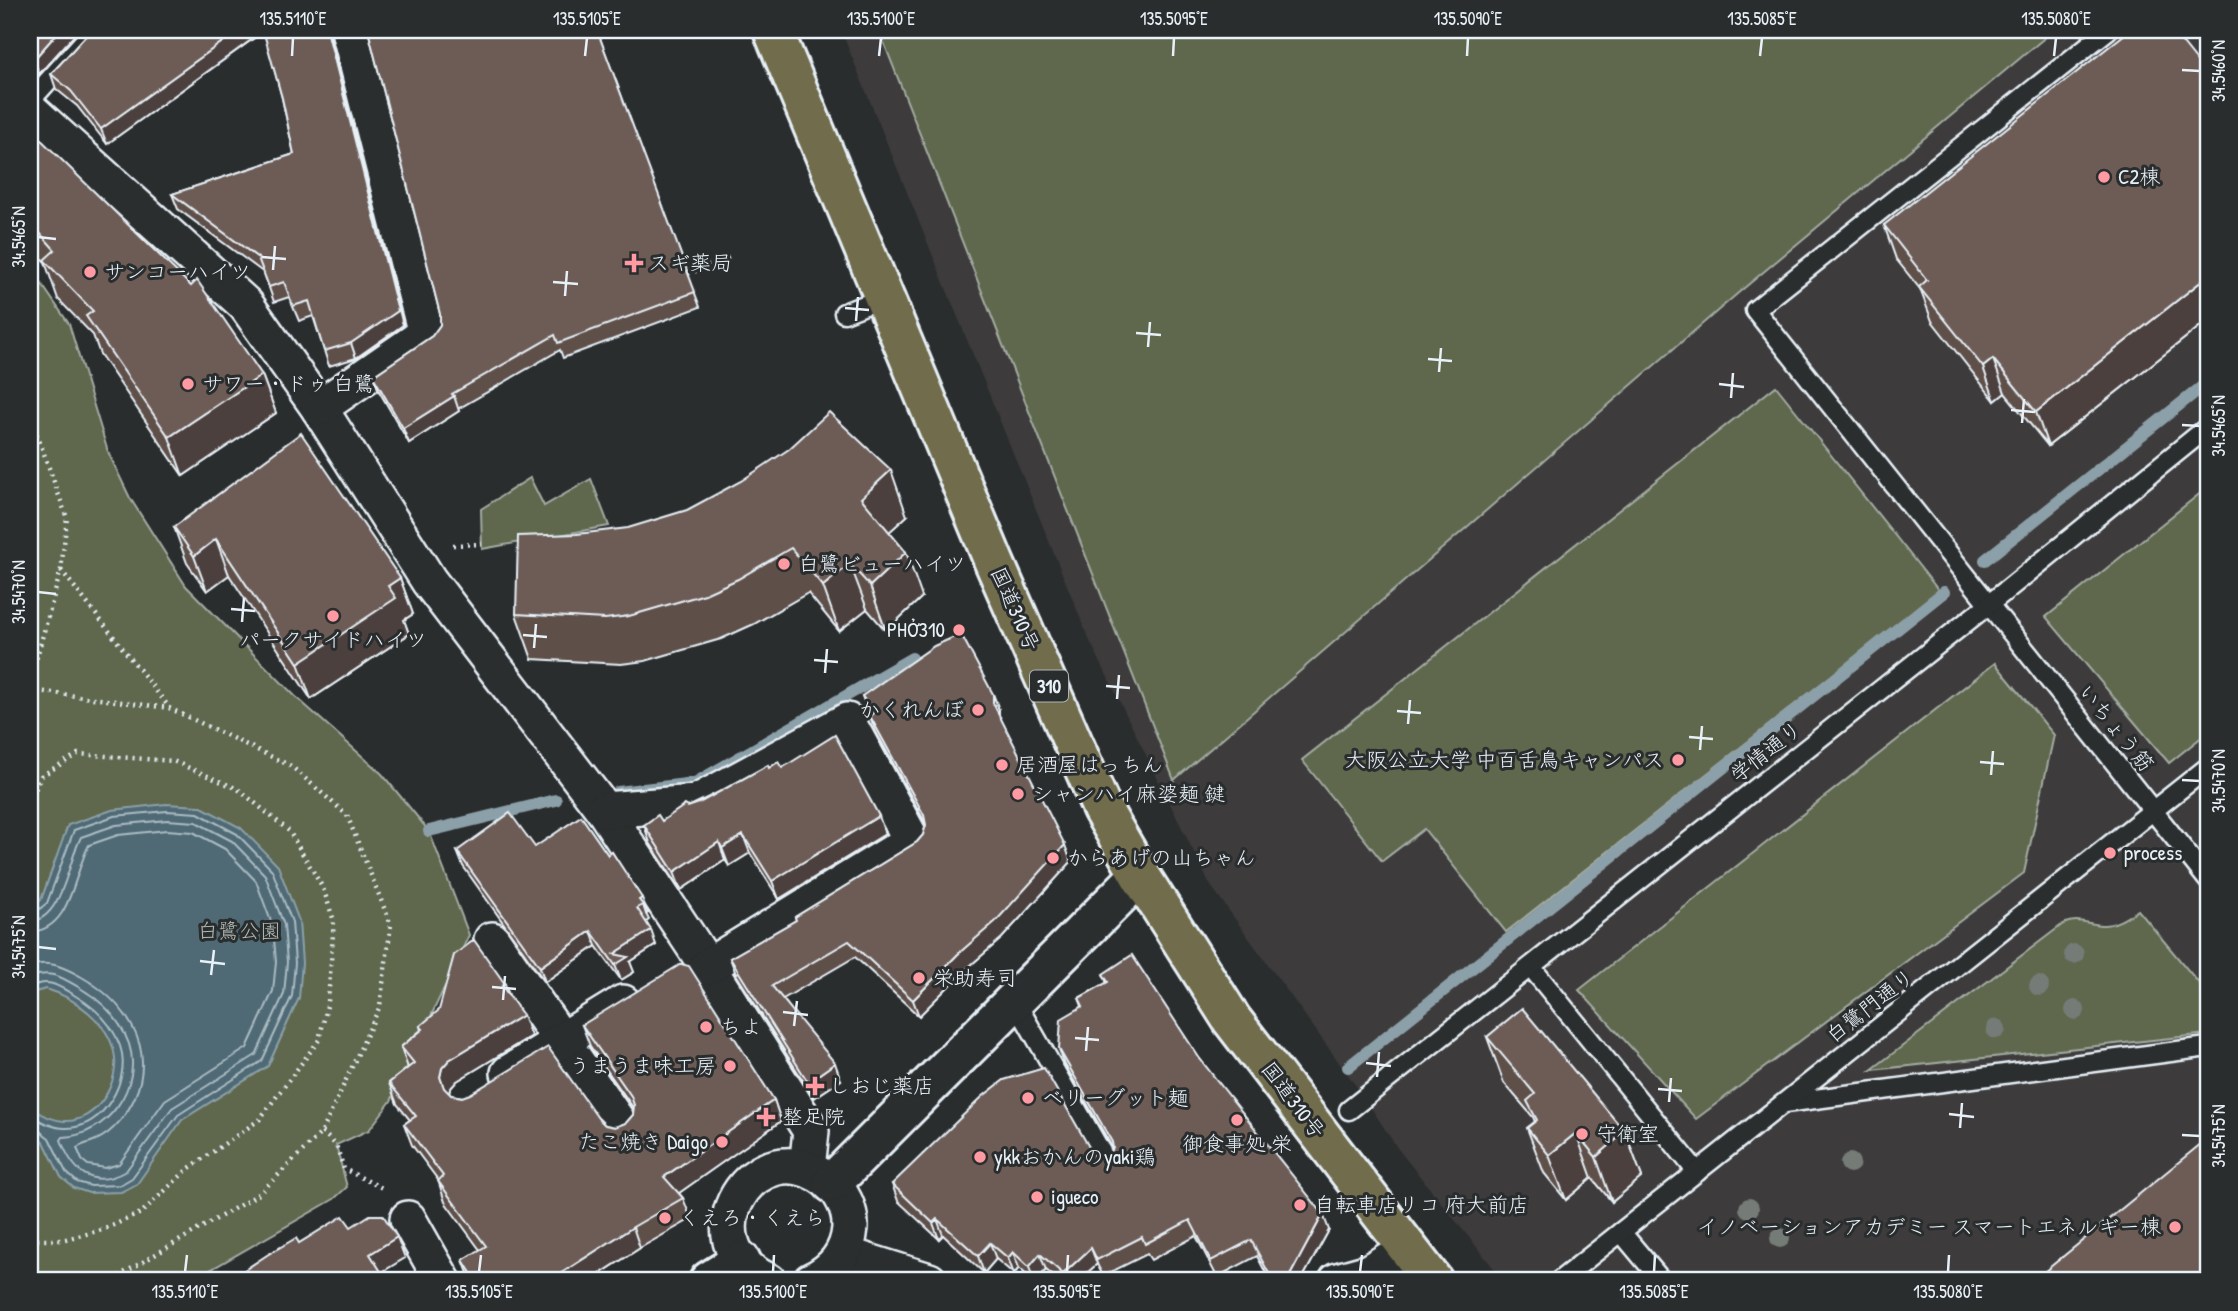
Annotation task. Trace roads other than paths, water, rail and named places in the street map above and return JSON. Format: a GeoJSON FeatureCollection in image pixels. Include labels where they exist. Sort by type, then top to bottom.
{"type":"FeatureCollection","features":[{"type":"Feature","properties":{"kind":"highway","name":"国道310号"},"geometry":{"type":"LineString","coordinates":[[773,30],[988,549],[1102,809],[1140,875],[1232,1020],[1433,1281]]}},
{"type":"Feature","properties":{"kind":"street"},"geometry":{"type":"LineString","coordinates":[[319,408],[426,334],[349,30]]}},
{"type":"Feature","properties":{"kind":"street"},"geometry":{"type":"LineString","coordinates":[[30,110],[246,305],[399,514],[429,581],[604,810],[684,969],[811,1131],[819,1175],[847,1207],[849,1239],[842,1254],[830,1270],[811,1281]]}},
{"type":"Feature","properties":{"kind":"street"},"geometry":{"type":"LineString","coordinates":[[480,1091],[684,969],[912,841],[847,721],[696,803],[604,810]]}},
{"type":"Feature","properties":{"kind":"street"},"geometry":{"type":"LineString","coordinates":[[819,1175],[1014,1001],[1140,875]]}},
{"type":"Feature","properties":{"kind":"street"},"geometry":{"type":"LineString","coordinates":[[492,940],[622,1128]]}},
{"type":"Feature","properties":{"kind":"street"},"geometry":{"type":"LineString","coordinates":[[709,1281],[755,1271],[732,1245],[729,1226],[731,1208],[740,1191],[753,1177],[769,1169],[788,1166],[819,1175]]}},
{"type":"Feature","properties":{"kind":"street"},"geometry":{"type":"LineString","coordinates":[[408,1219],[443,1281]]}},
{"type":"Feature","properties":{"kind":"street"},"geometry":{"type":"LineString","coordinates":[[1337,1281],[1369,1272],[1407,1250]]}},
{"type":"Feature","properties":{"kind":"street"},"geometry":{"type":"LineString","coordinates":[[842,1254],[929,1281]]}},
{"type":"Feature","properties":{"kind":"lane"},"geometry":{"type":"LineString","coordinates":[[30,101],[94,30]]}},
{"type":"Feature","properties":{"kind":"lane","name":"いちょう筋"},"geometry":{"type":"LineString","coordinates":[[2108,30],[1755,310],[2208,880]]}},
{"type":"Feature","properties":{"kind":"lane"},"geometry":{"type":"LineString","coordinates":[[844,313],[883,298]]}},
{"type":"Feature","properties":{"kind":"lane","name":"学情通り"},"geometry":{"type":"LineString","coordinates":[[1349,1110],[1988,605],[2208,427]]}},
{"type":"Feature","properties":{"kind":"lane","name":"白鷺門通り"},"geometry":{"type":"LineString","coordinates":[[1559,1281],[2208,766]]}},
{"type":"Feature","properties":{"kind":"lane"},"geometry":{"type":"LineString","coordinates":[[1531,967],[1697,1172]]}},
{"type":"Feature","properties":{"kind":"lane"},"geometry":{"type":"LineString","coordinates":[[1014,1001],[1108,1164]]}},
{"type":"Feature","properties":{"kind":"lane"},"geometry":{"type":"LineString","coordinates":[[1783,1104],[2208,1047]]}},
{"type":"Feature","properties":{"kind":"lane"},"geometry":{"type":"LineString","coordinates":[[1621,1232],[1662,1281]]}},
{"type":"Feature","properties":{"kind":"water"},"geometry":{"type":"Polygon","coordinates":[[[166,804],[200,806],[241,828],[278,866],[299,921],[302,963],[299,998],[268,1066],[182,1120],[137,1184],[121,1192],[89,1193],[74,1188],[61,1177],[44,1142],[30,1132],[30,1107],[46,1116],[64,1121],[87,1115],[96,1108],[110,1087],[114,1075],[114,1052],[111,1041],[97,1021],[68,998],[46,989],[30,996],[30,908],[41,900],[68,825],[112,810],[166,804]]]}},
{"type":"Feature","properties":{"kind":"waterway"},"geometry":{"type":"LineString","coordinates":[[1985,560],[2208,382]]}},
{"type":"Feature","properties":{"kind":"waterway"},"geometry":{"type":"LineString","coordinates":[[1348,1067],[1944,592]]}},
{"type":"Feature","properties":{"kind":"waterway"},"geometry":{"type":"LineString","coordinates":[[618,792],[695,783],[912,658]]}},
{"type":"Feature","properties":{"kind":"waterway"},"geometry":{"type":"LineString","coordinates":[[429,831],[556,800]]}},
{"type":"Feature","properties":{"kind":"place","name":"C2棟"},"geometry":{"type":"Point","coordinates":[2104,177]}},
{"type":"Feature","properties":{"kind":"place","name":"スギ薬局"},"geometry":{"type":"Point","coordinates":[634,263]}},
{"type":"Feature","properties":{"kind":"place","name":"サンコーハイツ"},"geometry":{"type":"Point","coordinates":[90,272]}},
{"type":"Feature","properties":{"kind":"place","name":"サワー・ドゥ 白鷺"},"geometry":{"type":"Point","coordinates":[188,384]}},
{"type":"Feature","properties":{"kind":"place","name":"白鷺ビューハイツ"},"geometry":{"type":"Point","coordinates":[784,564]}},
{"type":"Feature","properties":{"kind":"place","name":"パークサイドハイツ"},"geometry":{"type":"Point","coordinates":[333,616]}},
{"type":"Feature","properties":{"kind":"place","name":"PHỞ310"},"geometry":{"type":"Point","coordinates":[959,630]}},
{"type":"Feature","properties":{"kind":"place","name":"かくれんぼ"},"geometry":{"type":"Point","coordinates":[978,710]}},
{"type":"Feature","properties":{"kind":"place","name":"大阪公立大学 中百舌鳥キャンパス"},"geometry":{"type":"Point","coordinates":[1678,760]}},
{"type":"Feature","properties":{"kind":"place","name":"居酒屋はっちん"},"geometry":{"type":"Point","coordinates":[1002,765]}},
{"type":"Feature","properties":{"kind":"place","name":"シャンハイ麻婆麺 鍵"},"geometry":{"type":"Point","coordinates":[1018,794]}},
{"type":"Feature","properties":{"kind":"place","name":"process"},"geometry":{"type":"Point","coordinates":[2110,853]}},
{"type":"Feature","properties":{"kind":"place","name":"からあげの山ちゃん"},"geometry":{"type":"Point","coordinates":[1053,858]}},
{"type":"Feature","properties":{"kind":"place","name":"栄助寿司"},"geometry":{"type":"Point","coordinates":[919,978]}},
{"type":"Feature","properties":{"kind":"place","name":"ちよ"},"geometry":{"type":"Point","coordinates":[706,1027]}},
{"type":"Feature","properties":{"kind":"place","name":"うまうま味工房"},"geometry":{"type":"Point","coordinates":[730,1066]}},
{"type":"Feature","properties":{"kind":"place","name":"しおじ薬店"},"geometry":{"type":"Point","coordinates":[815,1086]}},
{"type":"Feature","properties":{"kind":"place","name":"ベリーグット麺"},"geometry":{"type":"Point","coordinates":[1028,1098]}},
{"type":"Feature","properties":{"kind":"place","name":"整足院"},"geometry":{"type":"Point","coordinates":[766,1117]}},
{"type":"Feature","properties":{"kind":"place","name":"御食事処 栄"},"geometry":{"type":"Point","coordinates":[1237,1120]}},
{"type":"Feature","properties":{"kind":"place","name":"守衛室"},"geometry":{"type":"Point","coordinates":[1582,1134]}},
{"type":"Feature","properties":{"kind":"place","name":"たこ焼き Daigo"},"geometry":{"type":"Point","coordinates":[722,1142]}},
{"type":"Feature","properties":{"kind":"place","name":"ykkおかんのyaki鶏"},"geometry":{"type":"Point","coordinates":[980,1157]}},
{"type":"Feature","properties":{"kind":"place","name":"igueco"},"geometry":{"type":"Point","coordinates":[1037,1197]}},
{"type":"Feature","properties":{"kind":"place","name":"自転車店リコ 府大前店"},"geometry":{"type":"Point","coordinates":[1300,1205]}},
{"type":"Feature","properties":{"kind":"place","name":"くえろ・くえら"},"geometry":{"type":"Point","coordinates":[665,1218]}},
{"type":"Feature","properties":{"kind":"place","name":"イノベーションアカデミー スマートエネルギー棟"},"geometry":{"type":"Point","coordinates":[2175,1227]}},
{"type":"Feature","properties":{"kind":"park label","name":"白鷺公園"},"geometry":{"type":"Point","coordinates":[239,931]}}]}
